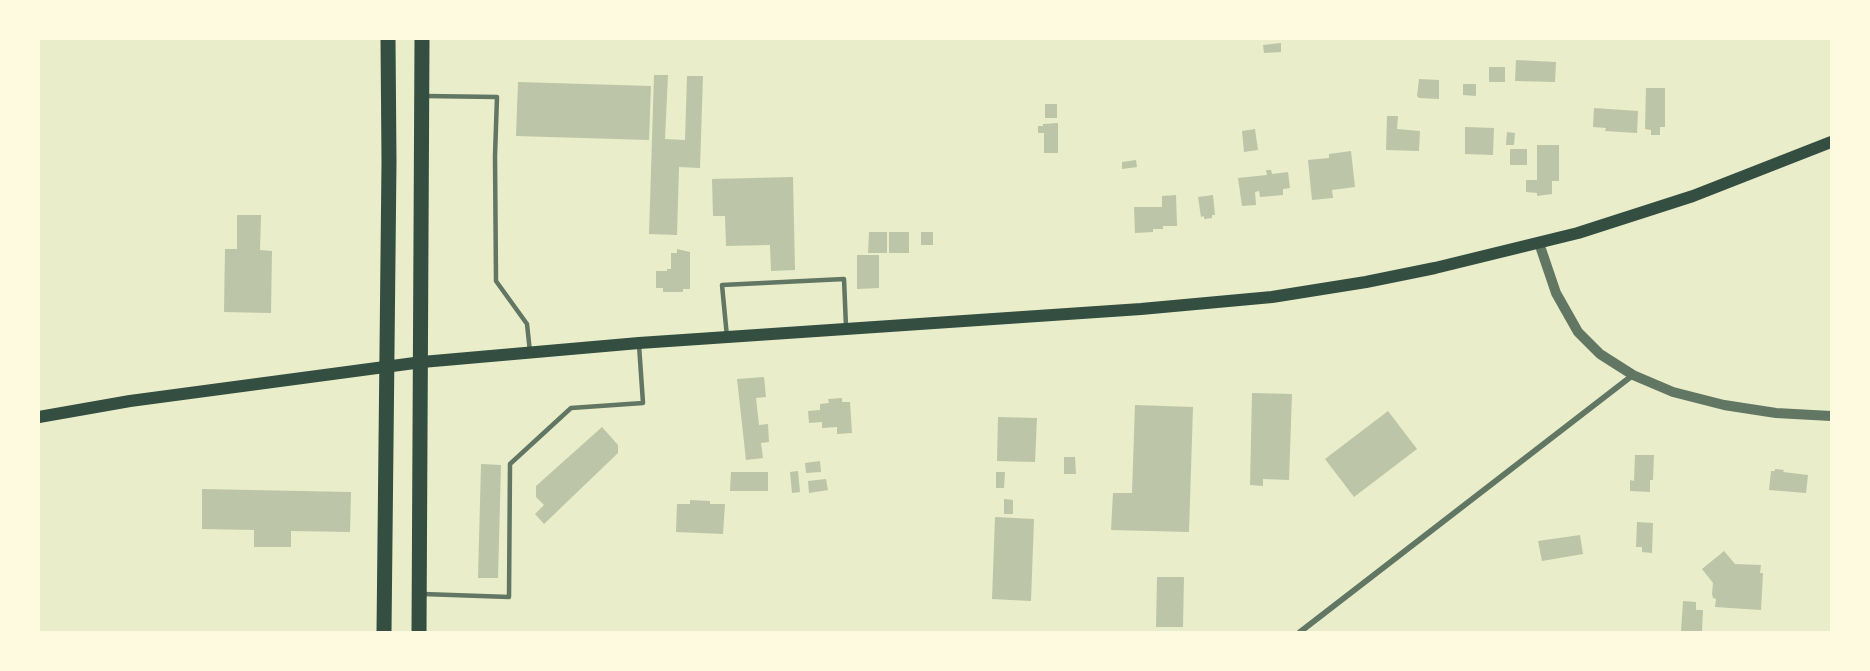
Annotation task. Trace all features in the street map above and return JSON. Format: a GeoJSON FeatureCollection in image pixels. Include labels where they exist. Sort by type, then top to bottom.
{"type":"FeatureCollection","features":[{"type":"Feature","properties":{"kind":"highway"},"geometry":{"type":"LineString","coordinates":[[384,632],[388,366],[388,39]]}},
{"type":"Feature","properties":{"kind":"highway"},"geometry":{"type":"LineString","coordinates":[[419,632],[422,39]]}},
{"type":"Feature","properties":{"kind":"main road"},"geometry":{"type":"LineString","coordinates":[[39,417],[130,401],[422,362],[639,343],[1149,309],[1272,297],[1401,275],[1539,243],[1615,222],[1694,196],[1831,142]]}},
{"type":"Feature","properties":{"kind":"street"},"geometry":{"type":"LineString","coordinates":[[1539,243],[1556,293],[1578,332],[1600,354],[1634,375],[1673,392],[1724,405],[1776,413],[1831,416]]}},
{"type":"Feature","properties":{"kind":"street"},"geometry":{"type":"LineString","coordinates":[[1300,632],[1634,375]]}},
{"type":"Feature","properties":{"kind":"lane"},"geometry":{"type":"LineString","coordinates":[[423,96],[497,97],[496,281],[527,324],[530,352]]}},
{"type":"Feature","properties":{"kind":"lane"},"geometry":{"type":"LineString","coordinates":[[727,337],[722,285],[844,279],[846,329]]}},
{"type":"Feature","properties":{"kind":"lane"},"geometry":{"type":"LineString","coordinates":[[420,594],[509,597],[510,464],[571,408],[643,403],[639,343]]}},
{"type":"Feature","properties":{"kind":"building"},"geometry":{"type":"Polygon","coordinates":[[[1281,43],[1281,52],[1264,53],[1263,45],[1281,43]]]}},
{"type":"Feature","properties":{"kind":"building"},"geometry":{"type":"Polygon","coordinates":[[[1516,60],[1556,62],[1555,82],[1515,81],[1516,60]]]}},
{"type":"Feature","properties":{"kind":"building"},"geometry":{"type":"Polygon","coordinates":[[[1489,67],[1505,67],[1505,82],[1489,82],[1489,67]]]}},
{"type":"Feature","properties":{"kind":"building"},"geometry":{"type":"Polygon","coordinates":[[[654,75],[668,75],[665,139],[685,140],[687,76],[703,76],[700,168],[679,167],[677,235],[649,234],[654,75]]]}},
{"type":"Feature","properties":{"kind":"building"},"geometry":{"type":"Polygon","coordinates":[[[1419,79],[1439,80],[1439,99],[1417,96],[1419,79]]]}},
{"type":"Feature","properties":{"kind":"building"},"geometry":{"type":"Polygon","coordinates":[[[518,82],[651,86],[649,140],[516,136],[518,82]]]}},
{"type":"Feature","properties":{"kind":"building"},"geometry":{"type":"Polygon","coordinates":[[[1463,84],[1476,84],[1476,96],[1463,95],[1463,84]]]}},
{"type":"Feature","properties":{"kind":"building"},"geometry":{"type":"Polygon","coordinates":[[[1646,88],[1665,88],[1665,127],[1660,127],[1660,135],[1651,135],[1651,130],[1645,129],[1646,88]]]}},
{"type":"Feature","properties":{"kind":"building"},"geometry":{"type":"Polygon","coordinates":[[[1045,104],[1057,104],[1057,118],[1045,118],[1045,104]]]}},
{"type":"Feature","properties":{"kind":"building"},"geometry":{"type":"Polygon","coordinates":[[[1594,108],[1638,111],[1637,133],[1605,131],[1606,128],[1593,127],[1594,108]]]}},
{"type":"Feature","properties":{"kind":"building"},"geometry":{"type":"Polygon","coordinates":[[[1387,116],[1398,116],[1397,129],[1420,131],[1419,151],[1386,150],[1387,116]]]}},
{"type":"Feature","properties":{"kind":"building"},"geometry":{"type":"Polygon","coordinates":[[[1058,123],[1058,153],[1044,153],[1044,133],[1038,133],[1038,126],[1058,123]]]}},
{"type":"Feature","properties":{"kind":"building"},"geometry":{"type":"Polygon","coordinates":[[[1465,127],[1494,128],[1493,155],[1465,154],[1465,127]]]}},
{"type":"Feature","properties":{"kind":"building"},"geometry":{"type":"Polygon","coordinates":[[[1255,129],[1258,150],[1244,152],[1242,131],[1255,129]]]}},
{"type":"Feature","properties":{"kind":"building"},"geometry":{"type":"Polygon","coordinates":[[[1507,132],[1515,133],[1514,145],[1506,145],[1507,132]]]}},
{"type":"Feature","properties":{"kind":"building"},"geometry":{"type":"Polygon","coordinates":[[[1537,145],[1559,145],[1559,181],[1552,181],[1552,194],[1537,196],[1537,193],[1526,192],[1526,180],[1537,180],[1537,145]]]}},
{"type":"Feature","properties":{"kind":"building"},"geometry":{"type":"Polygon","coordinates":[[[1510,149],[1527,149],[1527,165],[1510,165],[1510,149]]]}},
{"type":"Feature","properties":{"kind":"building"},"geometry":{"type":"Polygon","coordinates":[[[1351,151],[1355,187],[1332,190],[1333,198],[1312,200],[1308,160],[1329,158],[1329,154],[1351,151]]]}},
{"type":"Feature","properties":{"kind":"building"},"geometry":{"type":"Polygon","coordinates":[[[1136,160],[1137,167],[1122,169],[1122,162],[1136,160]]]}},
{"type":"Feature","properties":{"kind":"building"},"geometry":{"type":"Polygon","coordinates":[[[1266,170],[1271,170],[1272,174],[1288,172],[1290,188],[1283,189],[1283,195],[1260,197],[1259,191],[1255,192],[1256,205],[1242,206],[1238,178],[1267,175],[1266,170]]]}},
{"type":"Feature","properties":{"kind":"building"},"geometry":{"type":"Polygon","coordinates":[[[793,177],[795,270],[771,271],[770,245],[726,246],[725,216],[713,216],[712,179],[793,177]]]}},
{"type":"Feature","properties":{"kind":"building"},"geometry":{"type":"Polygon","coordinates":[[[1176,195],[1177,226],[1163,226],[1163,229],[1153,229],[1153,232],[1135,233],[1134,207],[1162,207],[1162,196],[1176,195]]]}},
{"type":"Feature","properties":{"kind":"building"},"geometry":{"type":"Polygon","coordinates":[[[1213,195],[1215,215],[1204,219],[1204,216],[1201,217],[1198,197],[1213,195]]]}},
{"type":"Feature","properties":{"kind":"building"},"geometry":{"type":"Polygon","coordinates":[[[237,215],[261,215],[260,250],[272,251],[271,313],[224,312],[225,249],[237,249],[237,215]]]}},
{"type":"Feature","properties":{"kind":"building"},"geometry":{"type":"Polygon","coordinates":[[[869,232],[887,232],[887,253],[868,253],[869,232]]]}},
{"type":"Feature","properties":{"kind":"building"},"geometry":{"type":"Polygon","coordinates":[[[889,232],[909,232],[909,253],[889,253],[889,232]]]}},
{"type":"Feature","properties":{"kind":"building"},"geometry":{"type":"Polygon","coordinates":[[[921,232],[933,232],[933,245],[921,245],[921,232]]]}},
{"type":"Feature","properties":{"kind":"building"},"geometry":{"type":"Polygon","coordinates":[[[677,249],[690,252],[690,289],[683,289],[683,292],[663,292],[663,288],[656,288],[656,271],[671,269],[671,253],[677,253],[677,249]]]}},
{"type":"Feature","properties":{"kind":"building"},"geometry":{"type":"Polygon","coordinates":[[[857,255],[879,255],[879,288],[857,289],[857,255]]]}},
{"type":"Feature","properties":{"kind":"building"},"geometry":{"type":"Polygon","coordinates":[[[764,377],[766,397],[756,398],[759,425],[768,424],[769,442],[761,443],[763,458],[746,460],[737,379],[764,377]]]}},
{"type":"Feature","properties":{"kind":"building"},"geometry":{"type":"Polygon","coordinates":[[[1252,393],[1292,394],[1289,480],[1263,479],[1263,486],[1250,485],[1252,393]]]}},
{"type":"Feature","properties":{"kind":"building"},"geometry":{"type":"Polygon","coordinates":[[[842,398],[842,402],[850,402],[852,433],[837,434],[837,427],[822,428],[822,422],[809,423],[808,411],[820,410],[820,404],[829,403],[828,399],[842,398]]]}},
{"type":"Feature","properties":{"kind":"building"},"geometry":{"type":"Polygon","coordinates":[[[1135,405],[1193,407],[1189,532],[1111,530],[1113,493],[1132,493],[1135,405]]]}},
{"type":"Feature","properties":{"kind":"building"},"geometry":{"type":"Polygon","coordinates":[[[1388,411],[1417,449],[1354,497],[1325,459],[1388,411]]]}},
{"type":"Feature","properties":{"kind":"building"},"geometry":{"type":"Polygon","coordinates":[[[998,417],[1037,418],[1035,462],[997,461],[998,417]]]}},
{"type":"Feature","properties":{"kind":"building"},"geometry":{"type":"Polygon","coordinates":[[[602,427],[618,445],[618,453],[544,524],[535,514],[544,505],[536,497],[536,486],[602,427]]]}},
{"type":"Feature","properties":{"kind":"building"},"geometry":{"type":"Polygon","coordinates":[[[1635,455],[1654,455],[1650,492],[1630,491],[1630,480],[1634,481],[1635,455]]]}},
{"type":"Feature","properties":{"kind":"building"},"geometry":{"type":"Polygon","coordinates":[[[1064,457],[1075,457],[1076,474],[1064,474],[1064,457]]]}},
{"type":"Feature","properties":{"kind":"building"},"geometry":{"type":"Polygon","coordinates":[[[820,461],[821,472],[806,473],[805,463],[820,461]]]}},
{"type":"Feature","properties":{"kind":"building"},"geometry":{"type":"Polygon","coordinates":[[[481,464],[501,465],[498,578],[478,578],[481,464]]]}},
{"type":"Feature","properties":{"kind":"building"},"geometry":{"type":"Polygon","coordinates":[[[1775,469],[1808,475],[1806,493],[1769,490],[1771,471],[1775,469]]]}},
{"type":"Feature","properties":{"kind":"building"},"geometry":{"type":"Polygon","coordinates":[[[798,471],[800,492],[792,493],[790,472],[798,471]]]}},
{"type":"Feature","properties":{"kind":"building"},"geometry":{"type":"Polygon","coordinates":[[[731,472],[768,472],[768,491],[730,491],[731,472]]]}},
{"type":"Feature","properties":{"kind":"building"},"geometry":{"type":"Polygon","coordinates":[[[996,472],[1005,472],[1004,488],[996,488],[996,472]]]}},
{"type":"Feature","properties":{"kind":"building"},"geometry":{"type":"Polygon","coordinates":[[[826,479],[828,490],[809,493],[808,481],[826,479]]]}},
{"type":"Feature","properties":{"kind":"building"},"geometry":{"type":"Polygon","coordinates":[[[202,489],[351,492],[350,532],[291,531],[291,547],[254,547],[254,530],[202,529],[202,489]]]}},
{"type":"Feature","properties":{"kind":"building"},"geometry":{"type":"Polygon","coordinates":[[[1004,499],[1013,500],[1013,514],[1004,514],[1004,499]]]}},
{"type":"Feature","properties":{"kind":"building"},"geometry":{"type":"Polygon","coordinates":[[[690,500],[725,504],[723,534],[676,532],[677,504],[690,504],[690,500]]]}},
{"type":"Feature","properties":{"kind":"building"},"geometry":{"type":"Polygon","coordinates":[[[995,517],[1034,519],[1031,601],[992,599],[995,517]]]}},
{"type":"Feature","properties":{"kind":"building"},"geometry":{"type":"Polygon","coordinates":[[[1637,522],[1653,523],[1652,553],[1642,552],[1642,547],[1636,547],[1637,522]]]}},
{"type":"Feature","properties":{"kind":"building"},"geometry":{"type":"Polygon","coordinates":[[[1580,535],[1583,554],[1542,561],[1538,541],[1580,535]]]}},
{"type":"Feature","properties":{"kind":"building"},"geometry":{"type":"Polygon","coordinates":[[[1724,551],[1735,564],[1761,565],[1760,573],[1763,573],[1761,610],[1715,607],[1716,599],[1712,594],[1713,583],[1702,569],[1724,551]]]}},
{"type":"Feature","properties":{"kind":"building"},"geometry":{"type":"Polygon","coordinates":[[[1157,577],[1184,577],[1183,627],[1156,627],[1157,577]]]}},
{"type":"Feature","properties":{"kind":"building"},"geometry":{"type":"Polygon","coordinates":[[[1683,601],[1696,602],[1696,610],[1703,610],[1702,632],[1681,632],[1683,601]]]}}]}
